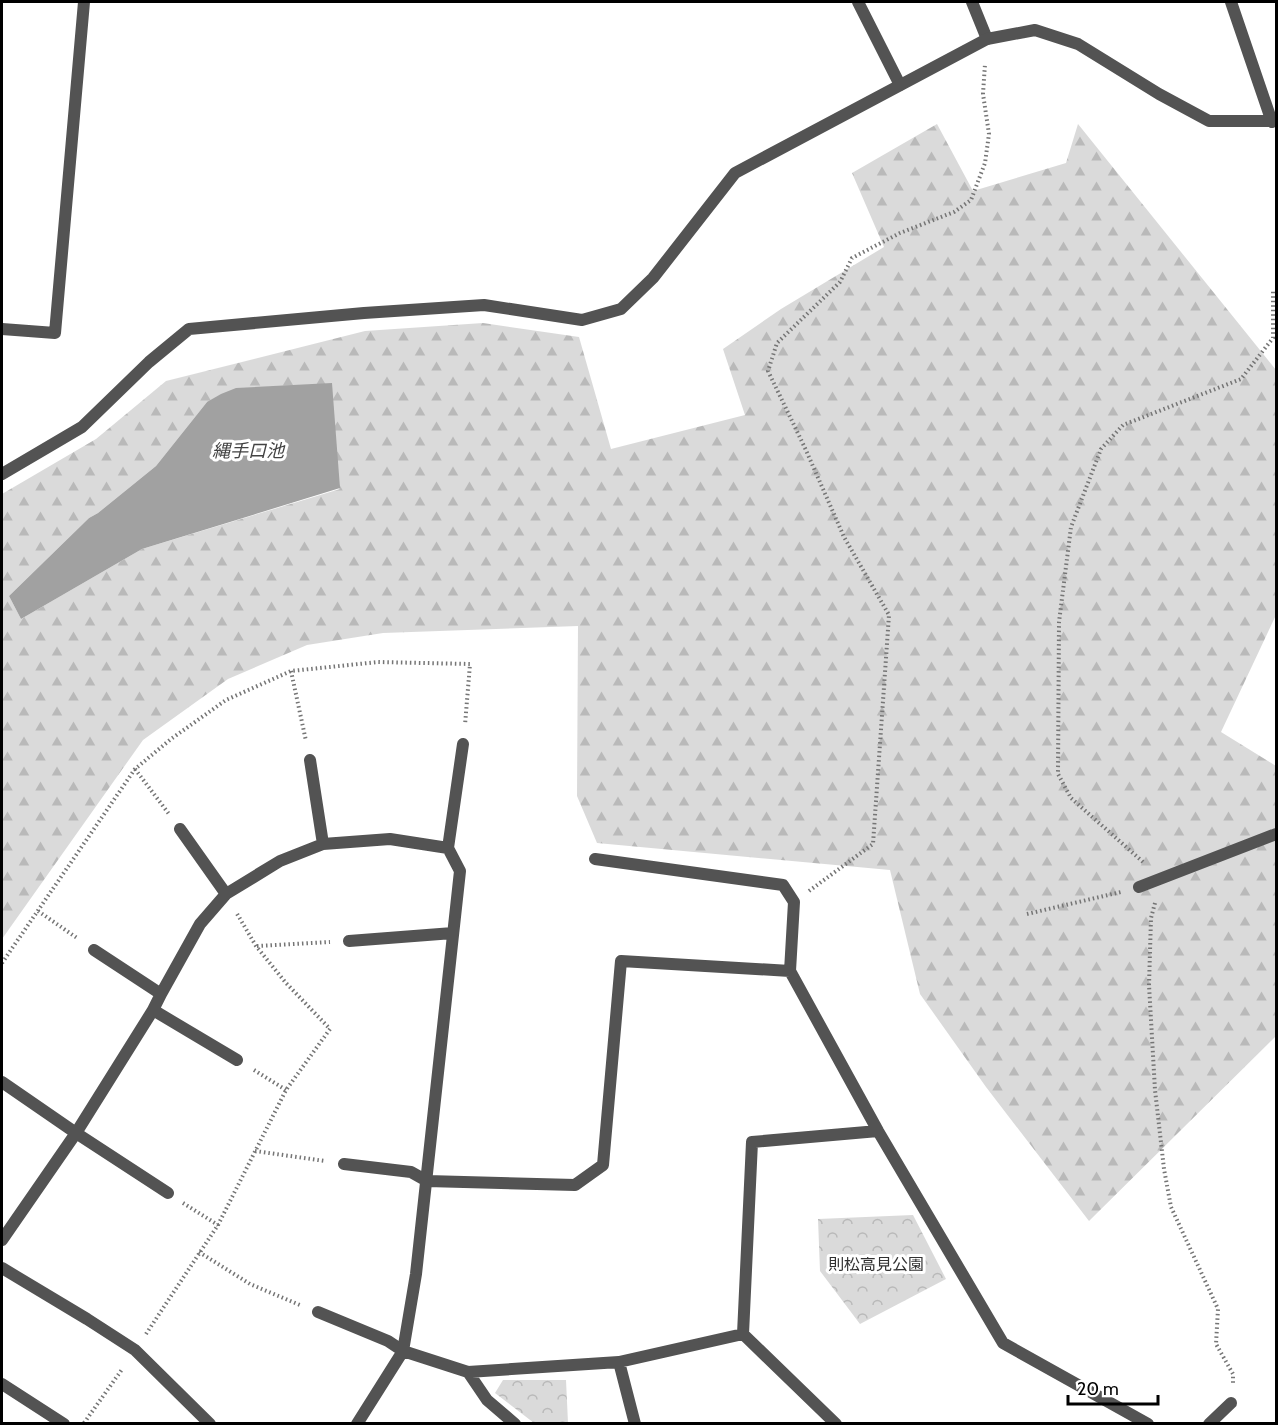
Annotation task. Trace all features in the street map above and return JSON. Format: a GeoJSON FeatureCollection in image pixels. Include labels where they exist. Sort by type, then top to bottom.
{"type":"FeatureCollection","features":[{"type":"Feature","properties":{"kind":"street"},"geometry":{"type":"LineString","coordinates":[[2,329],[55,333],[84,2]]}},
{"type":"Feature","properties":{"kind":"street"},"geometry":{"type":"LineString","coordinates":[[858,2],[900,85]]}},
{"type":"Feature","properties":{"kind":"street"},"geometry":{"type":"LineString","coordinates":[[972,2],[987,39]]}},
{"type":"Feature","properties":{"kind":"street"},"geometry":{"type":"LineString","coordinates":[[2,474],[82,427],[149,362],[189,329],[484,305],[582,320],[621,309],[653,278],[735,173],[987,39],[1035,30],[1078,44],[1159,94],[1209,121],[1274,121],[1231,2]]}},
{"type":"Feature","properties":{"kind":"street"},"geometry":{"type":"LineString","coordinates":[[357,1424],[403,1351],[416,1274],[460,871],[448,848],[463,744]]}},
{"type":"Feature","properties":{"kind":"street"},"geometry":{"type":"LineString","coordinates":[[310,759],[323,844]]}},
{"type":"Feature","properties":{"kind":"street"},"geometry":{"type":"LineString","coordinates":[[180,829],[226,894]]}},
{"type":"Feature","properties":{"kind":"street"},"geometry":{"type":"LineString","coordinates":[[1139,887],[1276,834]]}},
{"type":"Feature","properties":{"kind":"street"},"geometry":{"type":"LineString","coordinates":[[2,1240],[76,1133],[153,1010],[160,993],[200,924],[226,894],[280,861],[323,844],[390,839],[448,848]]}},
{"type":"Feature","properties":{"kind":"street"},"geometry":{"type":"LineString","coordinates":[[595,859],[783,885],[794,902],[790,971],[878,1131],[1003,1343],[1148,1424]]}},
{"type":"Feature","properties":{"kind":"street"},"geometry":{"type":"LineString","coordinates":[[349,941],[453,933]]}},
{"type":"Feature","properties":{"kind":"street"},"geometry":{"type":"LineString","coordinates":[[94,950],[160,993]]}},
{"type":"Feature","properties":{"kind":"street"},"geometry":{"type":"LineString","coordinates":[[344,1164],[411,1172],[427,1181],[575,1185],[603,1165],[621,961],[790,971]]}},
{"type":"Feature","properties":{"kind":"street"},"geometry":{"type":"LineString","coordinates":[[153,1010],[237,1060]]}},
{"type":"Feature","properties":{"kind":"street"},"geometry":{"type":"LineString","coordinates":[[2,1082],[168,1193]]}},
{"type":"Feature","properties":{"kind":"street"},"geometry":{"type":"LineString","coordinates":[[836,1424],[743,1334],[753,1142],[878,1131]]}},
{"type":"Feature","properties":{"kind":"street"},"geometry":{"type":"LineString","coordinates":[[2,1268],[135,1350],[210,1424]]}},
{"type":"Feature","properties":{"kind":"street"},"geometry":{"type":"LineString","coordinates":[[318,1312],[388,1341],[403,1351],[468,1372],[619,1362],[743,1334]]}},
{"type":"Feature","properties":{"kind":"street"},"geometry":{"type":"LineString","coordinates":[[619,1362],[635,1424]]}},
{"type":"Feature","properties":{"kind":"street"},"geometry":{"type":"LineString","coordinates":[[468,1372],[487,1400],[515,1424]]}},
{"type":"Feature","properties":{"kind":"street"},"geometry":{"type":"LineString","coordinates":[[2,1384],[64,1424]]}},
{"type":"Feature","properties":{"kind":"street"},"geometry":{"type":"LineString","coordinates":[[1209,1424],[1231,1403]]}},
{"type":"Feature","properties":{"kind":"path"},"geometry":{"type":"LineString","coordinates":[[794,902],[873,844],[889,615],[844,537],[768,371],[777,343],[840,282],[852,258],[900,233],[954,212],[971,200],[985,163],[989,134],[983,94],[987,39]]}},
{"type":"Feature","properties":{"kind":"path"},"geometry":{"type":"LineString","coordinates":[[1231,1403],[1233,1374],[1216,1344],[1218,1309],[1171,1207],[1158,1127],[1149,986],[1151,918],[1161,879],[1071,798],[1058,774],[1059,622],[1071,527],[1101,449],[1123,425],[1241,379],[1273,338],[1273,291],[1276,291]]}},
{"type":"Feature","properties":{"kind":"path"},"geometry":{"type":"LineString","coordinates":[[2,963],[135,769],[226,700],[291,671],[378,662],[470,664],[463,744]]}},
{"type":"Feature","properties":{"kind":"path"},"geometry":{"type":"LineString","coordinates":[[291,671],[310,759]]}},
{"type":"Feature","properties":{"kind":"path"},"geometry":{"type":"LineString","coordinates":[[135,769],[180,829]]}},
{"type":"Feature","properties":{"kind":"path"},"geometry":{"type":"LineString","coordinates":[[1027,914],[1139,887]]}},
{"type":"Feature","properties":{"kind":"path"},"geometry":{"type":"LineString","coordinates":[[84,1424],[218,1226],[286,1090],[330,1029],[286,984],[256,946],[226,894]]}},
{"type":"Feature","properties":{"kind":"path"},"geometry":{"type":"LineString","coordinates":[[38,911],[94,950]]}},
{"type":"Feature","properties":{"kind":"path"},"geometry":{"type":"LineString","coordinates":[[256,946],[349,941]]}},
{"type":"Feature","properties":{"kind":"path"},"geometry":{"type":"LineString","coordinates":[[237,1060],[286,1090]]}},
{"type":"Feature","properties":{"kind":"path"},"geometry":{"type":"LineString","coordinates":[[255,1151],[344,1164]]}},
{"type":"Feature","properties":{"kind":"path"},"geometry":{"type":"LineString","coordinates":[[168,1193],[218,1226]]}},
{"type":"Feature","properties":{"kind":"path"},"geometry":{"type":"LineString","coordinates":[[199,1252],[250,1284],[318,1312]]}},
{"type":"Feature","properties":{"kind":"green space"},"geometry":{"type":"Polygon","coordinates":[[[937,124],[973,191],[1066,163],[1078,124],[1276,370],[1276,615],[1221,732],[1276,766],[1276,1036],[1089,1221],[986,1087],[920,994],[890,870],[597,843],[577,796],[578,626],[383,633],[307,645],[228,679],[143,740],[2,939],[2,494],[96,439],[166,381],[365,331],[483,323],[579,337],[611,449],[745,415],[723,349],[781,309],[884,247],[852,173],[937,124]],[[207,402],[156,466],[89,518],[9,596],[21,619],[142,549],[340,489],[207,402]]]}},
{"type":"Feature","properties":{"kind":"green space","name":"則松高見公園"},"geometry":{"type":"Polygon","coordinates":[[[913,1215],[946,1279],[860,1324],[820,1271],[818,1219],[913,1215]]]}},
{"type":"Feature","properties":{"kind":"green space"},"geometry":{"type":"Polygon","coordinates":[[[503,1380],[566,1380],[568,1423],[534,1423],[495,1393],[503,1380]]]}},
{"type":"Feature","properties":{"kind":"water","name":"縄手口池"},"geometry":{"type":"Polygon","coordinates":[[[332,383],[340,488],[142,549],[21,619],[9,596],[89,518],[156,466],[207,402],[236,388],[332,383]]]}}]}
